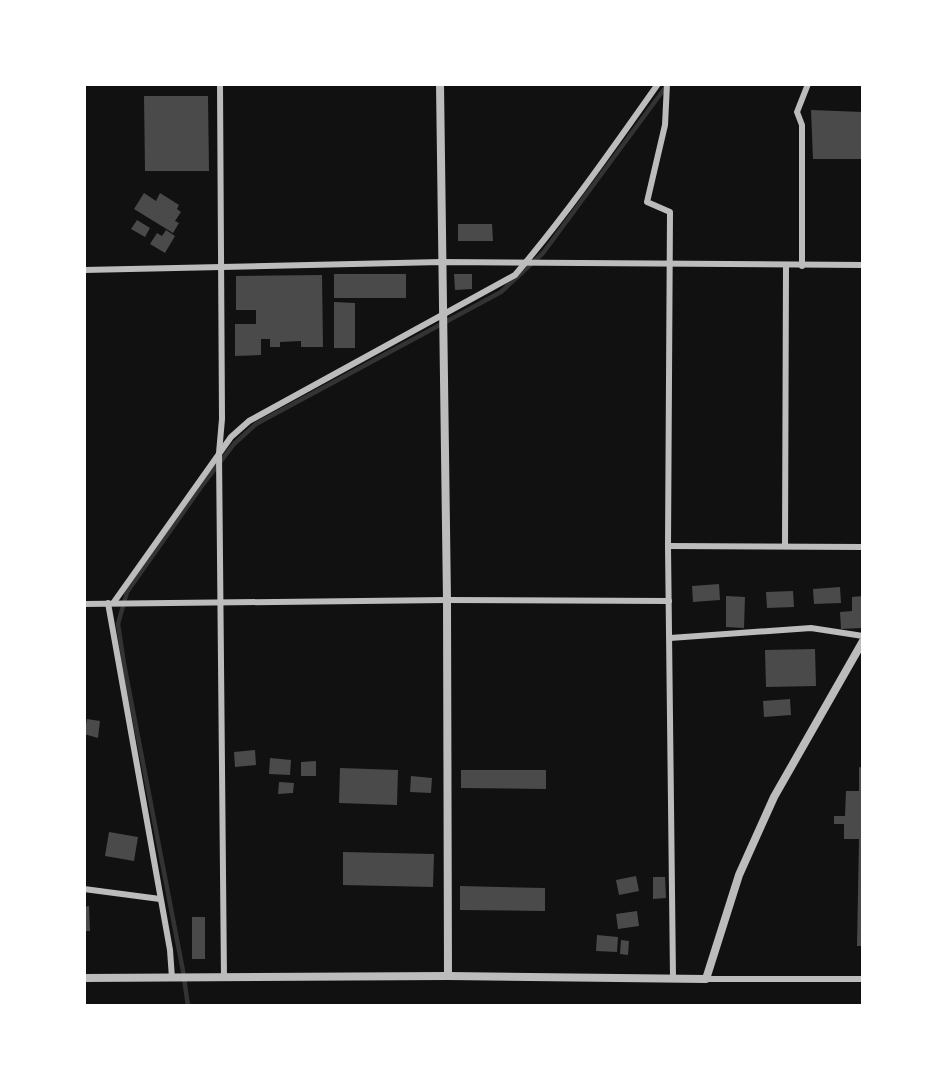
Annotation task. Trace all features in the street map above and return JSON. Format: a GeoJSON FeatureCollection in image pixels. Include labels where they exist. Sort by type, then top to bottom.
{"type":"FeatureCollection","features":[{"type":"Feature","properties":{"kind":"street"},"geometry":{"type":"LineString","coordinates":[[220,84],[222,419],[219,454],[223,978]]}},
{"type":"Feature","properties":{"kind":"street"},"geometry":{"type":"LineString","coordinates":[[440,84],[447,600],[448,976]]}},
{"type":"Feature","properties":{"kind":"street"},"geometry":{"type":"LineString","coordinates":[[174,978],[113,603],[231,437],[249,421],[515,275],[605,159],[658,84]]}},
{"type":"Feature","properties":{"kind":"street"},"geometry":{"type":"LineString","coordinates":[[667,84],[665,125],[646,202],[670,212],[668,546],[673,978]]}},
{"type":"Feature","properties":{"kind":"street"},"geometry":{"type":"LineString","coordinates":[[802,265],[802,125],[797,112],[808,84]]}},
{"type":"Feature","properties":{"kind":"street"},"geometry":{"type":"LineString","coordinates":[[84,270],[441,262],[863,265]]}},
{"type":"Feature","properties":{"kind":"street"},"geometry":{"type":"LineString","coordinates":[[785,546],[786,265]]}},
{"type":"Feature","properties":{"kind":"street"},"geometry":{"type":"LineString","coordinates":[[668,546],[863,547]]}},
{"type":"Feature","properties":{"kind":"street"},"geometry":{"type":"LineString","coordinates":[[84,604],[447,600],[669,601]]}},
{"type":"Feature","properties":{"kind":"street"},"geometry":{"type":"LineString","coordinates":[[670,638],[811,628],[863,638],[860,650],[774,797],[739,875],[706,979]]}},
{"type":"Feature","properties":{"kind":"street"},"geometry":{"type":"LineString","coordinates":[[84,889],[160,899]]}},
{"type":"Feature","properties":{"kind":"street"},"geometry":{"type":"LineString","coordinates":[[84,978],[448,976],[863,979]]}},
{"type":"Feature","properties":{"kind":"building"},"geometry":{"type":"Polygon","coordinates":[[[144,96],[208,96],[209,171],[145,171],[144,96]]]}},
{"type":"Feature","properties":{"kind":"building"},"geometry":{"type":"Polygon","coordinates":[[[811,110],[863,112],[863,159],[813,159],[811,110]]]}},
{"type":"Feature","properties":{"kind":"building"},"geometry":{"type":"Polygon","coordinates":[[[144,193],[156,201],[160,193],[179,205],[177,209],[181,212],[175,221],[179,223],[173,233],[134,209],[144,193]]]}},
{"type":"Feature","properties":{"kind":"building"},"geometry":{"type":"Polygon","coordinates":[[[137,220],[150,228],[145,237],[131,229],[137,220]]]}},
{"type":"Feature","properties":{"kind":"building"},"geometry":{"type":"Polygon","coordinates":[[[458,224],[492,224],[493,241],[458,241],[458,224]]]}},
{"type":"Feature","properties":{"kind":"building"},"geometry":{"type":"Polygon","coordinates":[[[166,230],[175,236],[165,253],[150,244],[157,233],[162,236],[166,230]]]}},
{"type":"Feature","properties":{"kind":"building"},"geometry":{"type":"Polygon","coordinates":[[[334,274],[406,274],[406,298],[334,298],[334,274]]]}},
{"type":"Feature","properties":{"kind":"building"},"geometry":{"type":"Polygon","coordinates":[[[454,274],[472,274],[472,289],[455,290],[454,274]]]}},
{"type":"Feature","properties":{"kind":"building"},"geometry":{"type":"Polygon","coordinates":[[[322,275],[323,347],[301,347],[301,341],[280,342],[280,347],[270,347],[270,339],[261,339],[261,355],[235,356],[235,324],[256,324],[256,310],[236,310],[236,276],[322,275]]]}},
{"type":"Feature","properties":{"kind":"building"},"geometry":{"type":"Polygon","coordinates":[[[334,302],[355,303],[355,348],[334,348],[334,302]]]}},
{"type":"Feature","properties":{"kind":"building"},"geometry":{"type":"Polygon","coordinates":[[[719,584],[720,600],[693,602],[692,586],[719,584]]]}},
{"type":"Feature","properties":{"kind":"building"},"geometry":{"type":"Polygon","coordinates":[[[840,587],[841,603],[814,604],[813,589],[840,587]]]}},
{"type":"Feature","properties":{"kind":"building"},"geometry":{"type":"Polygon","coordinates":[[[793,591],[794,607],[767,608],[766,592],[793,591]]]}},
{"type":"Feature","properties":{"kind":"building"},"geometry":{"type":"Polygon","coordinates":[[[726,596],[745,597],[744,628],[726,627],[726,596]]]}},
{"type":"Feature","properties":{"kind":"building"},"geometry":{"type":"Polygon","coordinates":[[[863,596],[863,628],[841,629],[840,612],[852,611],[852,597],[863,596]]]}},
{"type":"Feature","properties":{"kind":"building"},"geometry":{"type":"Polygon","coordinates":[[[815,649],[816,686],[766,687],[765,650],[815,649]]]}},
{"type":"Feature","properties":{"kind":"building"},"geometry":{"type":"Polygon","coordinates":[[[790,699],[791,715],[764,717],[763,701],[790,699]]]}},
{"type":"Feature","properties":{"kind":"building"},"geometry":{"type":"Polygon","coordinates":[[[87,719],[100,721],[98,738],[84,734],[87,719]]]}},
{"type":"Feature","properties":{"kind":"building"},"geometry":{"type":"Polygon","coordinates":[[[255,750],[256,765],[235,767],[234,752],[255,750]]]}},
{"type":"Feature","properties":{"kind":"building"},"geometry":{"type":"Polygon","coordinates":[[[270,758],[291,760],[290,775],[269,774],[270,758]]]}},
{"type":"Feature","properties":{"kind":"building"},"geometry":{"type":"Polygon","coordinates":[[[316,761],[316,776],[301,776],[301,762],[316,761]]]}},
{"type":"Feature","properties":{"kind":"building"},"geometry":{"type":"Polygon","coordinates":[[[859,767],[863,768],[863,946],[857,946],[859,839],[844,839],[844,824],[834,824],[834,816],[845,816],[846,791],[859,791],[859,767]]]}},
{"type":"Feature","properties":{"kind":"building"},"geometry":{"type":"Polygon","coordinates":[[[340,768],[398,770],[397,805],[339,803],[340,768]]]}},
{"type":"Feature","properties":{"kind":"building"},"geometry":{"type":"Polygon","coordinates":[[[461,770],[546,770],[546,789],[461,788],[461,770]]]}},
{"type":"Feature","properties":{"kind":"building"},"geometry":{"type":"Polygon","coordinates":[[[411,776],[432,778],[431,793],[410,792],[411,776]]]}},
{"type":"Feature","properties":{"kind":"building"},"geometry":{"type":"Polygon","coordinates":[[[279,782],[294,783],[293,793],[278,794],[279,782]]]}},
{"type":"Feature","properties":{"kind":"building"},"geometry":{"type":"Polygon","coordinates":[[[109,832],[138,837],[134,861],[105,856],[109,832]]]}},
{"type":"Feature","properties":{"kind":"building"},"geometry":{"type":"Polygon","coordinates":[[[343,852],[434,854],[433,887],[343,885],[343,852]]]}},
{"type":"Feature","properties":{"kind":"building"},"geometry":{"type":"Polygon","coordinates":[[[636,876],[639,891],[619,895],[616,880],[636,876]]]}},
{"type":"Feature","properties":{"kind":"building"},"geometry":{"type":"Polygon","coordinates":[[[653,877],[665,877],[666,898],[653,899],[653,877]]]}},
{"type":"Feature","properties":{"kind":"building"},"geometry":{"type":"Polygon","coordinates":[[[460,886],[545,888],[545,911],[460,910],[460,886]]]}},
{"type":"Feature","properties":{"kind":"building"},"geometry":{"type":"Polygon","coordinates":[[[89,906],[90,931],[84,931],[84,907],[89,906]]]}},
{"type":"Feature","properties":{"kind":"building"},"geometry":{"type":"Polygon","coordinates":[[[637,911],[639,926],[618,929],[616,914],[637,911]]]}},
{"type":"Feature","properties":{"kind":"building"},"geometry":{"type":"Polygon","coordinates":[[[192,917],[205,917],[205,959],[192,959],[192,917]]]}},
{"type":"Feature","properties":{"kind":"building"},"geometry":{"type":"Polygon","coordinates":[[[597,935],[618,937],[617,952],[596,951],[597,935]]]}},
{"type":"Feature","properties":{"kind":"building"},"geometry":{"type":"Polygon","coordinates":[[[621,940],[629,941],[628,955],[620,954],[621,940]]]}},
{"type":"Feature","properties":{"kind":"waterway"},"geometry":{"type":"LineString","coordinates":[[188,1006],[118,624],[127,592],[234,444],[256,424],[501,292],[543,253],[665,88]]}}]}
